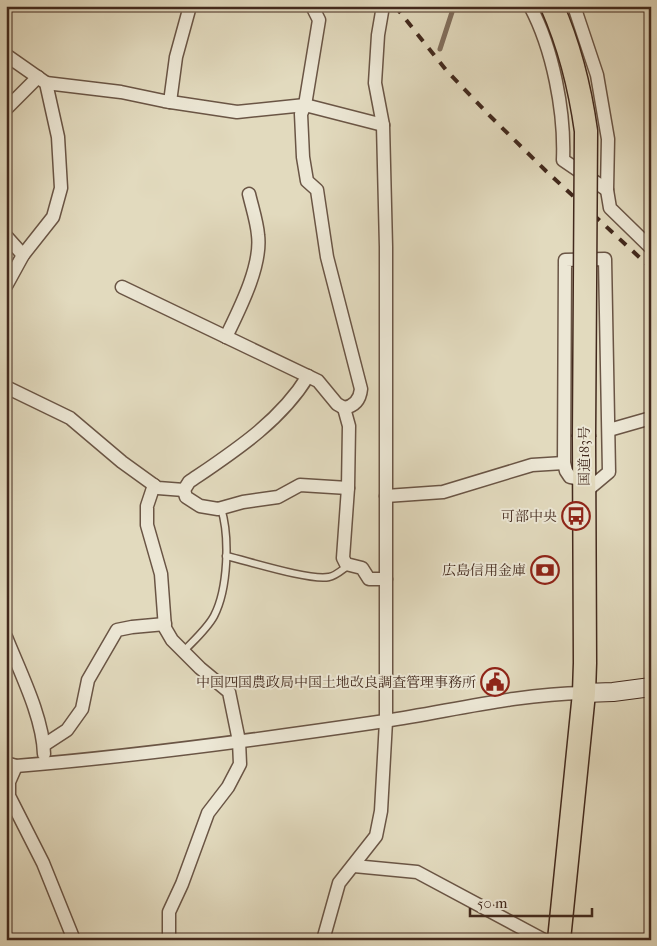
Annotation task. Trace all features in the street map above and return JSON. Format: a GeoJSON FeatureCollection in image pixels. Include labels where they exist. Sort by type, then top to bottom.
{"type":"FeatureCollection","features":[{"type":"Feature","properties":{"kind":"highway","name":"国道183号"},"geometry":{"type":"LineString","coordinates":[[552,6],[572,58],[586,131],[584,693],[559,940]]}},
{"type":"Feature","properties":{"kind":"main road"},"geometry":{"type":"LineString","coordinates":[[584,693],[612,692],[651,687]]}},
{"type":"Feature","properties":{"kind":"street"},"geometry":{"type":"LineString","coordinates":[[170,102],[176,57],[190,6]]}},
{"type":"Feature","properties":{"kind":"street"},"geometry":{"type":"LineString","coordinates":[[122,287],[318,381],[337,404],[344,408],[351,407],[360,398],[361,389],[327,257],[317,190],[307,180],[303,157],[301,114],[306,104],[319,20],[312,6]]}},
{"type":"Feature","properties":{"kind":"street"},"geometry":{"type":"LineString","coordinates":[[324,940],[339,883],[376,836],[381,811],[386,721],[386,247],[383,125],[375,83],[378,35],[384,6]]}},
{"type":"Feature","properties":{"kind":"street"},"geometry":{"type":"LineString","coordinates":[[530,6],[550,60],[562,108],[563,160],[607,190]]}},
{"type":"Feature","properties":{"kind":"street"},"geometry":{"type":"LineString","coordinates":[[574,6],[598,75],[608,139],[607,190],[610,208],[651,248]]}},
{"type":"Feature","properties":{"kind":"street"},"geometry":{"type":"LineString","coordinates":[[6,55],[42,80],[237,112],[306,104],[383,125]]}},
{"type":"Feature","properties":{"kind":"street"},"geometry":{"type":"LineString","coordinates":[[6,109],[42,80]]}},
{"type":"Feature","properties":{"kind":"street"},"geometry":{"type":"LineString","coordinates":[[6,286],[23,255],[53,217],[61,188],[58,137],[42,80]]}},
{"type":"Feature","properties":{"kind":"street"},"geometry":{"type":"LineString","coordinates":[[226,337],[245,296],[257,258],[259,236],[249,194]]}},
{"type":"Feature","properties":{"kind":"street"},"geometry":{"type":"LineString","coordinates":[[6,236],[23,255]]}},
{"type":"Feature","properties":{"kind":"street"},"geometry":{"type":"LineString","coordinates":[[605,259],[609,430],[608,472],[584,486],[570,477],[564,463],[565,260],[605,259]]}},
{"type":"Feature","properties":{"kind":"street"},"geometry":{"type":"LineString","coordinates":[[308,376],[270,422],[242,446],[189,482],[184,490],[186,497],[200,506],[218,509],[243,502],[278,497],[300,485],[348,488]]}},
{"type":"Feature","properties":{"kind":"street"},"geometry":{"type":"LineString","coordinates":[[6,387],[70,418],[122,462],[158,488],[184,490]]}},
{"type":"Feature","properties":{"kind":"street"},"geometry":{"type":"LineString","coordinates":[[344,408],[349,426],[348,488],[343,558],[346,564],[362,568],[369,579],[386,579]]}},
{"type":"Feature","properties":{"kind":"street"},"geometry":{"type":"LineString","coordinates":[[609,430],[651,418]]}},
{"type":"Feature","properties":{"kind":"street"},"geometry":{"type":"LineString","coordinates":[[386,496],[442,492],[532,465],[564,463]]}},
{"type":"Feature","properties":{"kind":"street"},"geometry":{"type":"LineString","coordinates":[[154,485],[148,506],[147,525],[161,574],[165,624],[172,640],[183,652],[229,692],[239,741],[240,764],[228,787],[208,813],[182,884],[169,912],[169,940]]}},
{"type":"Feature","properties":{"kind":"street"},"geometry":{"type":"LineString","coordinates":[[44,745],[67,730],[82,709],[88,680],[117,630],[165,624]]}},
{"type":"Feature","properties":{"kind":"street"},"geometry":{"type":"LineString","coordinates":[[6,637],[34,707],[44,745],[45,764]]}},
{"type":"Feature","properties":{"kind":"street"},"geometry":{"type":"LineString","coordinates":[[74,940],[44,863],[8,796],[11,765],[45,764],[139,755],[386,721],[554,693],[584,693]]}},
{"type":"Feature","properties":{"kind":"street"},"geometry":{"type":"LineString","coordinates":[[354,866],[418,872],[544,940]]}},
{"type":"Feature","properties":{"kind":"lane"},"geometry":{"type":"LineString","coordinates":[[183,652],[213,618],[220,604],[227,533],[221,508]]}},
{"type":"Feature","properties":{"kind":"lane"},"geometry":{"type":"LineString","coordinates":[[226,556],[301,574],[322,577],[330,577],[350,565]]}},
{"type":"Feature","properties":{"kind":"waterway"},"geometry":{"type":"LineString","coordinates":[[440,49],[454,6]]}},
{"type":"Feature","properties":{"kind":"railway"},"geometry":{"type":"LineString","coordinates":[[395,6],[446,70],[489,115],[546,171],[651,268]]}},
{"type":"Feature","properties":{"kind":"place","name":"可部中央"},"geometry":{"type":"Point","coordinates":[576,516]}},
{"type":"Feature","properties":{"kind":"place","name":"広島信用金庫"},"geometry":{"type":"Point","coordinates":[545,570]}},
{"type":"Feature","properties":{"kind":"place","name":"中国四国農政局中国土地改良調査管理事務所"},"geometry":{"type":"Point","coordinates":[495,682]}}]}
